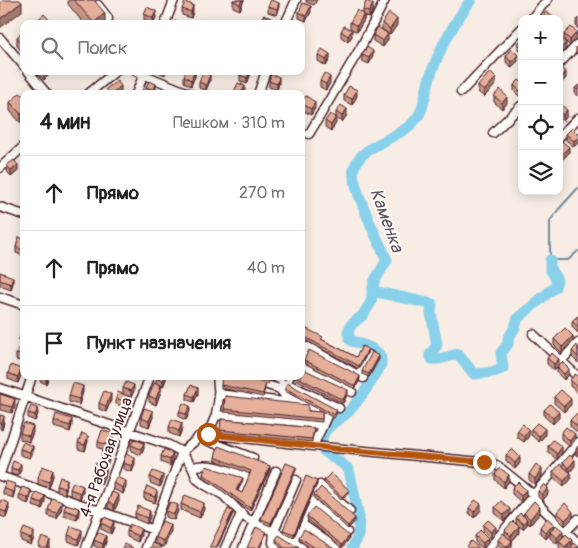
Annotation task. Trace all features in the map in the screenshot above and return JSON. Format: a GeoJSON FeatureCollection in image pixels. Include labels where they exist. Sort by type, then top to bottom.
{"type":"FeatureCollection","features":[{"type":"Feature","properties":{"kind":"street"},"geometry":{"type":"LineString","coordinates":[[166,20],[174,0]]}},
{"type":"Feature","properties":{"kind":"street"},"geometry":{"type":"LineString","coordinates":[[287,20],[296,0]]}},
{"type":"Feature","properties":{"kind":"street"},"geometry":{"type":"LineString","coordinates":[[309,134],[361,47],[385,0]]}},
{"type":"Feature","properties":{"kind":"street"},"geometry":{"type":"LineString","coordinates":[[534,15],[547,0]]}},
{"type":"Feature","properties":{"kind":"street"},"geometry":{"type":"LineString","coordinates":[[98,5],[108,20]]}},
{"type":"Feature","properties":{"kind":"street"},"geometry":{"type":"LineString","coordinates":[[461,92],[518,32]]}},
{"type":"Feature","properties":{"kind":"street"},"geometry":{"type":"LineString","coordinates":[[0,38],[20,61]]}},
{"type":"Feature","properties":{"kind":"street"},"geometry":{"type":"LineString","coordinates":[[563,60],[578,44]]}},
{"type":"Feature","properties":{"kind":"street"},"geometry":{"type":"LineString","coordinates":[[32,75],[44,90]]}},
{"type":"Feature","properties":{"kind":"street"},"geometry":{"type":"LineString","coordinates":[[93,90],[111,75]]}},
{"type":"Feature","properties":{"kind":"street"},"geometry":{"type":"LineString","coordinates":[[138,90],[144,75]]}},
{"type":"Feature","properties":{"kind":"street"},"geometry":{"type":"LineString","coordinates":[[149,75],[183,90]]}},
{"type":"Feature","properties":{"kind":"street"},"geometry":{"type":"LineString","coordinates":[[259,90],[265,75]]}},
{"type":"Feature","properties":{"kind":"street"},"geometry":{"type":"LineString","coordinates":[[493,133],[518,109]]}},
{"type":"Feature","properties":{"kind":"street"},"geometry":{"type":"LineString","coordinates":[[563,133],[578,118]]}},
{"type":"Feature","properties":{"kind":"street"},"geometry":{"type":"LineString","coordinates":[[0,168],[20,150]]}},
{"type":"Feature","properties":{"kind":"street"},"geometry":{"type":"LineString","coordinates":[[0,207],[20,214]]}},
{"type":"Feature","properties":{"kind":"street"},"geometry":{"type":"LineString","coordinates":[[0,297],[20,304]]}},
{"type":"Feature","properties":{"kind":"street"},"geometry":{"type":"LineString","coordinates":[[532,334],[578,377]]}},
{"type":"Feature","properties":{"kind":"street"},"geometry":{"type":"LineString","coordinates":[[561,361],[578,343]]}},
{"type":"Feature","properties":{"kind":"street"},"geometry":{"type":"LineString","coordinates":[[305,352],[308,347],[361,376],[369,355]]}},
{"type":"Feature","properties":{"kind":"street"},"geometry":{"type":"LineString","coordinates":[[305,368],[352,392]]}},
{"type":"Feature","properties":{"kind":"street"},"geometry":{"type":"LineString","coordinates":[[31,380],[0,475],[154,530]]}},
{"type":"Feature","properties":{"kind":"street","name":"4-я Рабочая улица"},"geometry":{"type":"LineString","coordinates":[[86,548],[148,380]]}},
{"type":"Feature","properties":{"kind":"street"},"geometry":{"type":"LineString","coordinates":[[208,434],[216,415],[217,380]]}},
{"type":"Feature","properties":{"kind":"street"},"geometry":{"type":"LineString","coordinates":[[251,380],[280,389],[283,395],[299,404]]}},
{"type":"Feature","properties":{"kind":"street"},"geometry":{"type":"LineString","coordinates":[[280,389],[287,380]]}},
{"type":"Feature","properties":{"kind":"street"},"geometry":{"type":"LineString","coordinates":[[290,380],[339,408]]}},
{"type":"Feature","properties":{"kind":"street"},"geometry":{"type":"LineString","coordinates":[[0,388],[169,445],[182,452],[197,479],[222,495],[241,514],[302,548]]}},
{"type":"Feature","properties":{"kind":"street"},"geometry":{"type":"LineString","coordinates":[[218,394],[309,406],[327,416],[313,446]]}},
{"type":"Feature","properties":{"kind":"street"},"geometry":{"type":"LineString","coordinates":[[216,415],[323,425]]}},
{"type":"Feature","properties":{"kind":"street"},"geometry":{"type":"LineString","coordinates":[[146,548],[182,452],[203,434],[490,463],[498,466],[534,495],[542,508],[578,543]]}},
{"type":"Feature","properties":{"kind":"street"},"geometry":{"type":"LineString","coordinates":[[198,437],[253,458]]}},
{"type":"Feature","properties":{"kind":"street"},"geometry":{"type":"LineString","coordinates":[[489,548],[578,442]]}},
{"type":"Feature","properties":{"kind":"street"},"geometry":{"type":"LineString","coordinates":[[192,467],[200,465],[219,467],[245,476],[246,479],[242,489]]}},
{"type":"Feature","properties":{"kind":"street"},"geometry":{"type":"LineString","coordinates":[[243,548],[276,471]]}},
{"type":"Feature","properties":{"kind":"street"},"geometry":{"type":"LineString","coordinates":[[273,546],[274,531],[296,480]]}},
{"type":"Feature","properties":{"kind":"street"},"geometry":{"type":"LineString","coordinates":[[294,543],[315,491],[320,485],[350,511]]}},
{"type":"Feature","properties":{"kind":"street"},"geometry":{"type":"LineString","coordinates":[[311,502],[347,532]]}},
{"type":"Feature","properties":{"kind":"street"},"geometry":{"type":"LineString","coordinates":[[226,548],[241,514]]}},
{"type":"Feature","properties":{"kind":"street"},"geometry":{"type":"LineString","coordinates":[[566,531],[578,519]]}},
{"type":"Feature","properties":{"kind":"street"},"geometry":{"type":"LineString","coordinates":[[302,524],[336,548]]}},
{"type":"Feature","properties":{"kind":"building"},"geometry":{"type":"Polygon","coordinates":[[[4,0],[20,0],[22,2],[0,19],[0,3],[4,0]]]}},
{"type":"Feature","properties":{"kind":"building"},"geometry":{"type":"Polygon","coordinates":[[[74,0],[94,0],[105,13],[97,20],[91,20],[74,0]]]}},
{"type":"Feature","properties":{"kind":"building"},"geometry":{"type":"Polygon","coordinates":[[[233,0],[242,0],[240,4],[233,0]]]}},
{"type":"Feature","properties":{"kind":"building"},"geometry":{"type":"Polygon","coordinates":[[[271,0],[279,3],[277,9],[268,6],[271,0]]]}},
{"type":"Feature","properties":{"kind":"building"},"geometry":{"type":"Polygon","coordinates":[[[366,1],[373,4],[369,12],[363,10],[366,1]]]}},
{"type":"Feature","properties":{"kind":"building"},"geometry":{"type":"Polygon","coordinates":[[[185,2],[193,5],[191,12],[182,9],[185,2]]]}},
{"type":"Feature","properties":{"kind":"building"},"geometry":{"type":"Polygon","coordinates":[[[303,3],[311,6],[306,16],[299,12],[303,3]]]}},
{"type":"Feature","properties":{"kind":"building"},"geometry":{"type":"Polygon","coordinates":[[[147,7],[156,11],[153,18],[144,14],[147,7]]]}},
{"type":"Feature","properties":{"kind":"building"},"geometry":{"type":"Polygon","coordinates":[[[357,10],[364,14],[357,26],[350,22],[357,10]]]}},
{"type":"Feature","properties":{"kind":"building"},"geometry":{"type":"Polygon","coordinates":[[[389,13],[397,19],[390,29],[382,23],[389,13]]]}},
{"type":"Feature","properties":{"kind":"building"},"geometry":{"type":"Polygon","coordinates":[[[44,14],[49,20],[37,20],[44,14]]]}},
{"type":"Feature","properties":{"kind":"building"},"geometry":{"type":"Polygon","coordinates":[[[263,15],[271,18],[270,20],[262,20],[263,15]]]}},
{"type":"Feature","properties":{"kind":"building"},"geometry":{"type":"Polygon","coordinates":[[[344,26],[352,30],[348,36],[341,31],[344,26]]]}},
{"type":"Feature","properties":{"kind":"building"},"geometry":{"type":"Polygon","coordinates":[[[378,27],[388,34],[383,41],[373,35],[378,27]]]}},
{"type":"Feature","properties":{"kind":"building"},"geometry":{"type":"Polygon","coordinates":[[[571,27],[577,32],[570,40],[564,34],[571,27]]]}},
{"type":"Feature","properties":{"kind":"building"},"geometry":{"type":"Polygon","coordinates":[[[367,47],[373,51],[369,58],[362,55],[367,47]]]}},
{"type":"Feature","properties":{"kind":"building"},"geometry":{"type":"Polygon","coordinates":[[[322,49],[330,54],[326,60],[318,55],[322,49]]]}},
{"type":"Feature","properties":{"kind":"building"},"geometry":{"type":"Polygon","coordinates":[[[512,49],[518,55],[511,62],[506,56],[512,49]]]}},
{"type":"Feature","properties":{"kind":"building"},"geometry":{"type":"Polygon","coordinates":[[[490,72],[496,78],[484,91],[478,86],[490,72]]]}},
{"type":"Feature","properties":{"kind":"building"},"geometry":{"type":"Polygon","coordinates":[[[324,73],[330,77],[326,84],[320,81],[324,73]]]}},
{"type":"Feature","properties":{"kind":"building"},"geometry":{"type":"Polygon","coordinates":[[[184,75],[193,75],[191,80],[184,75]]]}},
{"type":"Feature","properties":{"kind":"building"},"geometry":{"type":"Polygon","coordinates":[[[202,75],[210,75],[206,85],[199,82],[202,75]]]}},
{"type":"Feature","properties":{"kind":"building"},"geometry":{"type":"Polygon","coordinates":[[[271,75],[279,77],[277,84],[269,81],[271,75]]]}},
{"type":"Feature","properties":{"kind":"building"},"geometry":{"type":"Polygon","coordinates":[[[117,81],[121,86],[116,90],[106,89],[117,81]]]}},
{"type":"Feature","properties":{"kind":"building"},"geometry":{"type":"Polygon","coordinates":[[[149,81],[156,84],[154,90],[146,87],[149,81]]]}},
{"type":"Feature","properties":{"kind":"building"},"geometry":{"type":"Polygon","coordinates":[[[518,81],[518,89],[514,85],[518,81]]]}},
{"type":"Feature","properties":{"kind":"building"},"geometry":{"type":"Polygon","coordinates":[[[238,83],[245,86],[243,90],[235,90],[238,83]]]}},
{"type":"Feature","properties":{"kind":"building"},"geometry":{"type":"Polygon","coordinates":[[[349,86],[357,90],[352,99],[344,95],[349,86]]]}},
{"type":"Feature","properties":{"kind":"building"},"geometry":{"type":"Polygon","coordinates":[[[500,89],[507,97],[502,103],[494,96],[500,89]]]}},
{"type":"Feature","properties":{"kind":"building"},"geometry":{"type":"Polygon","coordinates":[[[20,93],[20,113],[10,102],[20,93]]]}},
{"type":"Feature","properties":{"kind":"building"},"geometry":{"type":"Polygon","coordinates":[[[306,96],[315,102],[311,109],[305,105],[306,96]]]}},
{"type":"Feature","properties":{"kind":"building"},"geometry":{"type":"Polygon","coordinates":[[[341,105],[347,109],[342,116],[336,112],[341,105]]]}},
{"type":"Feature","properties":{"kind":"building"},"geometry":{"type":"Polygon","coordinates":[[[563,106],[567,110],[563,115],[563,106]]]}},
{"type":"Feature","properties":{"kind":"building"},"geometry":{"type":"Polygon","coordinates":[[[330,114],[336,117],[331,125],[325,121],[330,114]]]}},
{"type":"Feature","properties":{"kind":"building"},"geometry":{"type":"Polygon","coordinates":[[[572,128],[578,134],[574,141],[566,134],[572,128]]]}},
{"type":"Feature","properties":{"kind":"building"},"geometry":{"type":"Polygon","coordinates":[[[563,142],[569,147],[563,153],[563,142]]]}},
{"type":"Feature","properties":{"kind":"building"},"geometry":{"type":"Polygon","coordinates":[[[14,160],[18,165],[11,171],[7,165],[14,160]]]}},
{"type":"Feature","properties":{"kind":"building"},"geometry":{"type":"Polygon","coordinates":[[[19,237],[20,248],[16,247],[19,237]]]}},
{"type":"Feature","properties":{"kind":"building"},"geometry":{"type":"Polygon","coordinates":[[[0,272],[13,277],[11,284],[0,280],[0,272]]]}},
{"type":"Feature","properties":{"kind":"building"},"geometry":{"type":"Polygon","coordinates":[[[578,316],[578,327],[572,321],[578,316]]]}},
{"type":"Feature","properties":{"kind":"building"},"geometry":{"type":"Polygon","coordinates":[[[305,328],[323,337],[321,339],[356,357],[362,346],[368,349],[359,366],[305,337],[305,328]]]}},
{"type":"Feature","properties":{"kind":"building"},"geometry":{"type":"Polygon","coordinates":[[[565,328],[573,336],[562,347],[554,339],[565,328]]]}},
{"type":"Feature","properties":{"kind":"building"},"geometry":{"type":"Polygon","coordinates":[[[577,345],[578,347],[578,357],[572,351],[577,345]]]}},
{"type":"Feature","properties":{"kind":"building"},"geometry":{"type":"Polygon","coordinates":[[[19,347],[20,347],[20,355],[16,354],[19,347]]]}},
{"type":"Feature","properties":{"kind":"building"},"geometry":{"type":"Polygon","coordinates":[[[309,350],[360,376],[355,386],[305,361],[309,350]]]}},
{"type":"Feature","properties":{"kind":"building"},"geometry":{"type":"Polygon","coordinates":[[[372,352],[379,356],[369,374],[362,371],[372,352]]]}},
{"type":"Feature","properties":{"kind":"building"},"geometry":{"type":"Polygon","coordinates":[[[552,353],[559,359],[554,364],[547,358],[552,353]]]}},
{"type":"Feature","properties":{"kind":"building"},"geometry":{"type":"Polygon","coordinates":[[[562,362],[569,369],[564,374],[557,367],[562,362]]]}},
{"type":"Feature","properties":{"kind":"building"},"geometry":{"type":"Polygon","coordinates":[[[11,365],[20,369],[18,377],[8,373],[11,365]]]}},
{"type":"Feature","properties":{"kind":"building"},"geometry":{"type":"Polygon","coordinates":[[[305,370],[348,390],[343,400],[303,380],[305,380],[305,370]]]}},
{"type":"Feature","properties":{"kind":"building"},"geometry":{"type":"Polygon","coordinates":[[[575,374],[578,376],[578,387],[570,380],[575,374]]]}},
{"type":"Feature","properties":{"kind":"building"},"geometry":{"type":"Polygon","coordinates":[[[222,380],[252,380],[266,383],[263,394],[221,385],[222,380]]]}},
{"type":"Feature","properties":{"kind":"building"},"geometry":{"type":"Polygon","coordinates":[[[126,382],[134,385],[131,391],[123,388],[126,382]]]}},
{"type":"Feature","properties":{"kind":"building"},"geometry":{"type":"Polygon","coordinates":[[[73,383],[83,386],[79,399],[69,396],[73,383]]]}},
{"type":"Feature","properties":{"kind":"building"},"geometry":{"type":"Polygon","coordinates":[[[154,383],[161,385],[156,399],[149,396],[154,383]]]}},
{"type":"Feature","properties":{"kind":"building"},"geometry":{"type":"Polygon","coordinates":[[[287,383],[337,410],[334,415],[285,388],[287,383]]]}},
{"type":"Feature","properties":{"kind":"building"},"geometry":{"type":"Polygon","coordinates":[[[191,385],[198,388],[194,397],[187,394],[191,385]]]}},
{"type":"Feature","properties":{"kind":"building"},"geometry":{"type":"Polygon","coordinates":[[[561,390],[571,399],[564,406],[554,397],[561,390]]]}},
{"type":"Feature","properties":{"kind":"building"},"geometry":{"type":"Polygon","coordinates":[[[104,391],[111,394],[106,406],[99,403],[104,391]]]}},
{"type":"Feature","properties":{"kind":"building"},"geometry":{"type":"Polygon","coordinates":[[[118,392],[128,396],[126,402],[116,398],[118,392]]]}},
{"type":"Feature","properties":{"kind":"building"},"geometry":{"type":"Polygon","coordinates":[[[0,394],[15,399],[12,407],[0,404],[0,394]]]}},
{"type":"Feature","properties":{"kind":"building"},"geometry":{"type":"Polygon","coordinates":[[[225,396],[308,405],[308,411],[322,412],[322,419],[224,409],[225,396]]]}},
{"type":"Feature","properties":{"kind":"building"},"geometry":{"type":"Polygon","coordinates":[[[183,403],[190,406],[186,414],[179,412],[183,403]]]}},
{"type":"Feature","properties":{"kind":"building"},"geometry":{"type":"Polygon","coordinates":[[[550,404],[559,412],[553,418],[544,410],[550,404]]]}},
{"type":"Feature","properties":{"kind":"building"},"geometry":{"type":"Polygon","coordinates":[[[31,406],[38,408],[35,415],[28,413],[31,406]]]}},
{"type":"Feature","properties":{"kind":"building"},"geometry":{"type":"Polygon","coordinates":[[[144,408],[153,411],[149,421],[141,418],[144,408]]]}},
{"type":"Feature","properties":{"kind":"building"},"geometry":{"type":"Polygon","coordinates":[[[56,414],[72,419],[70,426],[54,421],[56,414]]]}},
{"type":"Feature","properties":{"kind":"building"},"geometry":{"type":"Polygon","coordinates":[[[576,414],[578,416],[578,427],[570,420],[576,414]]]}},
{"type":"Feature","properties":{"kind":"building"},"geometry":{"type":"Polygon","coordinates":[[[0,415],[4,416],[2,424],[0,423],[0,415]]]}},
{"type":"Feature","properties":{"kind":"building"},"geometry":{"type":"Polygon","coordinates":[[[172,419],[182,423],[179,431],[169,427],[172,419]]]}},
{"type":"Feature","properties":{"kind":"building"},"geometry":{"type":"Polygon","coordinates":[[[221,419],[314,428],[312,439],[220,430],[221,419]]]}},
{"type":"Feature","properties":{"kind":"building"},"geometry":{"type":"Polygon","coordinates":[[[24,423],[33,426],[29,436],[20,433],[24,423]]]}},
{"type":"Feature","properties":{"kind":"building"},"geometry":{"type":"Polygon","coordinates":[[[537,423],[545,429],[539,436],[531,429],[537,423]]]}},
{"type":"Feature","properties":{"kind":"building"},"geometry":{"type":"Polygon","coordinates":[[[523,424],[529,430],[524,436],[517,431],[523,424]]]}},
{"type":"Feature","properties":{"kind":"building"},"geometry":{"type":"Polygon","coordinates":[[[566,427],[575,434],[570,441],[561,433],[566,427]]]}},
{"type":"Feature","properties":{"kind":"building"},"geometry":{"type":"Polygon","coordinates":[[[102,430],[113,434],[109,445],[98,442],[102,430]]]}},
{"type":"Feature","properties":{"kind":"building"},"geometry":{"type":"Polygon","coordinates":[[[82,433],[88,436],[85,445],[78,443],[82,433]]]}},
{"type":"Feature","properties":{"kind":"building"},"geometry":{"type":"Polygon","coordinates":[[[134,439],[144,443],[141,449],[131,445],[134,439]]]}},
{"type":"Feature","properties":{"kind":"building"},"geometry":{"type":"Polygon","coordinates":[[[553,440],[562,447],[557,454],[548,446],[553,440]]]}},
{"type":"Feature","properties":{"kind":"building"},"geometry":{"type":"Polygon","coordinates":[[[23,442],[33,446],[30,452],[20,449],[23,442]]]}},
{"type":"Feature","properties":{"kind":"building"},"geometry":{"type":"Polygon","coordinates":[[[218,446],[270,466],[250,508],[203,474],[206,466],[243,478],[236,490],[242,493],[251,471],[215,457],[218,446]]]}},
{"type":"Feature","properties":{"kind":"building"},"geometry":{"type":"Polygon","coordinates":[[[103,449],[110,451],[106,462],[100,460],[103,449]]]}},
{"type":"Feature","properties":{"kind":"building"},"geometry":{"type":"Polygon","coordinates":[[[164,449],[173,453],[170,460],[161,456],[164,449]]]}},
{"type":"Feature","properties":{"kind":"building"},"geometry":{"type":"Polygon","coordinates":[[[512,449],[520,457],[515,463],[506,455],[512,449]]]}},
{"type":"Feature","properties":{"kind":"building"},"geometry":{"type":"Polygon","coordinates":[[[126,454],[135,458],[132,466],[123,463],[126,454]]]}},
{"type":"Feature","properties":{"kind":"building"},"geometry":{"type":"Polygon","coordinates":[[[570,455],[575,460],[568,468],[563,462],[570,455]]]}},
{"type":"Feature","properties":{"kind":"building"},"geometry":{"type":"Polygon","coordinates":[[[13,461],[21,464],[18,470],[11,468],[13,461]]]}},
{"type":"Feature","properties":{"kind":"building"},"geometry":{"type":"Polygon","coordinates":[[[96,463],[106,467],[101,478],[92,475],[96,463]]]}},
{"type":"Feature","properties":{"kind":"building"},"geometry":{"type":"Polygon","coordinates":[[[286,463],[296,467],[271,523],[261,519],[286,463]]]}},
{"type":"Feature","properties":{"kind":"building"},"geometry":{"type":"Polygon","coordinates":[[[536,464],[542,469],[535,479],[529,474],[536,464]]]}},
{"type":"Feature","properties":{"kind":"building"},"geometry":{"type":"Polygon","coordinates":[[[560,464],[571,473],[564,481],[553,472],[560,464]]]}},
{"type":"Feature","properties":{"kind":"building"},"geometry":{"type":"Polygon","coordinates":[[[42,466],[53,470],[49,482],[38,478],[42,466]]]}},
{"type":"Feature","properties":{"kind":"building"},"geometry":{"type":"Polygon","coordinates":[[[500,468],[509,475],[504,482],[495,474],[500,468]]]}},
{"type":"Feature","properties":{"kind":"building"},"geometry":{"type":"Polygon","coordinates":[[[153,471],[163,475],[160,482],[150,477],[153,471]]]}},
{"type":"Feature","properties":{"kind":"building"},"geometry":{"type":"Polygon","coordinates":[[[331,473],[349,490],[342,497],[324,480],[331,473]]]}},
{"type":"Feature","properties":{"kind":"building"},"geometry":{"type":"Polygon","coordinates":[[[306,476],[317,481],[294,534],[283,530],[306,476]]]}},
{"type":"Feature","properties":{"kind":"building"},"geometry":{"type":"Polygon","coordinates":[[[60,477],[67,479],[65,488],[57,486],[60,477]]]}},
{"type":"Feature","properties":{"kind":"building"},"geometry":{"type":"Polygon","coordinates":[[[116,477],[126,481],[123,488],[113,483],[116,477]]]}},
{"type":"Feature","properties":{"kind":"building"},"geometry":{"type":"Polygon","coordinates":[[[6,481],[15,484],[13,492],[3,488],[6,481]]]}},
{"type":"Feature","properties":{"kind":"building"},"geometry":{"type":"Polygon","coordinates":[[[73,482],[83,486],[80,493],[70,489],[73,482]]]}},
{"type":"Feature","properties":{"kind":"building"},"geometry":{"type":"Polygon","coordinates":[[[518,482],[526,490],[521,496],[512,488],[518,482]]]}},
{"type":"Feature","properties":{"kind":"building"},"geometry":{"type":"Polygon","coordinates":[[[544,484],[548,488],[542,495],[538,491],[544,484]]]}},
{"type":"Feature","properties":{"kind":"building"},"geometry":{"type":"Polygon","coordinates":[[[147,486],[157,491],[155,497],[144,493],[147,486]]]}},
{"type":"Feature","properties":{"kind":"building"},"geometry":{"type":"Polygon","coordinates":[[[22,487],[31,490],[28,498],[19,494],[22,487]]]}},
{"type":"Feature","properties":{"kind":"building"},"geometry":{"type":"Polygon","coordinates":[[[321,487],[355,518],[348,526],[314,495],[321,487]]]}},
{"type":"Feature","properties":{"kind":"building"},"geometry":{"type":"Polygon","coordinates":[[[36,492],[45,496],[42,503],[33,500],[36,492]]]}},
{"type":"Feature","properties":{"kind":"building"},"geometry":{"type":"Polygon","coordinates":[[[112,492],[119,495],[114,505],[108,502],[112,492]]]}},
{"type":"Feature","properties":{"kind":"building"},"geometry":{"type":"Polygon","coordinates":[[[185,495],[204,503],[200,512],[181,504],[185,495]]]}},
{"type":"Feature","properties":{"kind":"building"},"geometry":{"type":"Polygon","coordinates":[[[52,498],[62,502],[57,513],[48,510],[52,498]]]}},
{"type":"Feature","properties":{"kind":"building"},"geometry":{"type":"Polygon","coordinates":[[[1,500],[9,503],[6,512],[0,510],[1,500]]]}},
{"type":"Feature","properties":{"kind":"building"},"geometry":{"type":"Polygon","coordinates":[[[475,500],[481,504],[474,512],[469,508],[475,500]]]}},
{"type":"Feature","properties":{"kind":"building"},"geometry":{"type":"Polygon","coordinates":[[[501,501],[510,509],[504,515],[495,507],[501,501]]]}},
{"type":"Feature","properties":{"kind":"building"},"geometry":{"type":"Polygon","coordinates":[[[534,501],[540,507],[530,519],[524,513],[534,501]]]}},
{"type":"Feature","properties":{"kind":"building"},"geometry":{"type":"Polygon","coordinates":[[[170,502],[178,505],[174,514],[166,511],[170,502]]]}},
{"type":"Feature","properties":{"kind":"building"},"geometry":{"type":"Polygon","coordinates":[[[565,503],[573,512],[565,520],[557,512],[565,503]]]}},
{"type":"Feature","properties":{"kind":"building"},"geometry":{"type":"Polygon","coordinates":[[[66,504],[79,508],[77,514],[64,510],[66,504]]]}},
{"type":"Feature","properties":{"kind":"building"},"geometry":{"type":"Polygon","coordinates":[[[138,506],[150,511],[147,518],[135,513],[138,506]]]}},
{"type":"Feature","properties":{"kind":"building"},"geometry":{"type":"Polygon","coordinates":[[[314,507],[349,536],[342,545],[307,516],[314,507]]]}},
{"type":"Feature","properties":{"kind":"building"},"geometry":{"type":"Polygon","coordinates":[[[228,509],[233,511],[216,548],[209,548],[228,509]]]}},
{"type":"Feature","properties":{"kind":"building"},"geometry":{"type":"Polygon","coordinates":[[[520,513],[527,519],[523,524],[516,518],[520,513]]]}},
{"type":"Feature","properties":{"kind":"building"},"geometry":{"type":"Polygon","coordinates":[[[104,517],[114,521],[111,528],[101,523],[104,517]]]}},
{"type":"Feature","properties":{"kind":"building"},"geometry":{"type":"Polygon","coordinates":[[[547,518],[554,524],[546,533],[540,527],[547,518]]]}},
{"type":"Feature","properties":{"kind":"building"},"geometry":{"type":"Polygon","coordinates":[[[488,520],[496,527],[491,532],[483,525],[488,520]]]}},
{"type":"Feature","properties":{"kind":"building"},"geometry":{"type":"Polygon","coordinates":[[[162,521],[171,525],[164,541],[155,537],[162,521]]]}},
{"type":"Feature","properties":{"kind":"building"},"geometry":{"type":"Polygon","coordinates":[[[513,521],[519,527],[511,536],[505,530],[513,521]]]}},
{"type":"Feature","properties":{"kind":"building"},"geometry":{"type":"Polygon","coordinates":[[[130,524],[141,529],[138,536],[127,531],[130,524]]]}},
{"type":"Feature","properties":{"kind":"building"},"geometry":{"type":"Polygon","coordinates":[[[556,525],[563,531],[557,538],[550,532],[556,525]]]}},
{"type":"Feature","properties":{"kind":"building"},"geometry":{"type":"Polygon","coordinates":[[[71,526],[82,530],[78,539],[68,535],[71,526]]]}},
{"type":"Feature","properties":{"kind":"building"},"geometry":{"type":"Polygon","coordinates":[[[256,527],[266,532],[259,548],[247,548],[256,527]]]}},
{"type":"Feature","properties":{"kind":"building"},"geometry":{"type":"Polygon","coordinates":[[[24,528],[34,532],[31,539],[21,535],[24,528]]]}},
{"type":"Feature","properties":{"kind":"building"},"geometry":{"type":"Polygon","coordinates":[[[304,529],[333,548],[315,548],[299,537],[304,529]]]}},
{"type":"Feature","properties":{"kind":"building"},"geometry":{"type":"Polygon","coordinates":[[[480,530],[488,538],[483,543],[475,536],[480,530]]]}},
{"type":"Feature","properties":{"kind":"building"},"geometry":{"type":"Polygon","coordinates":[[[98,532],[106,536],[103,544],[94,540],[98,532]]]}},
{"type":"Feature","properties":{"kind":"building"},"geometry":{"type":"Polygon","coordinates":[[[503,533],[512,541],[507,547],[498,540],[503,533]]]}},
{"type":"Feature","properties":{"kind":"building"},"geometry":{"type":"Polygon","coordinates":[[[566,534],[572,540],[565,547],[559,541],[566,534]]]}},
{"type":"Feature","properties":{"kind":"building"},"geometry":{"type":"Polygon","coordinates":[[[279,535],[299,548],[284,548],[276,539],[279,535]]]}},
{"type":"Feature","properties":{"kind":"building"},"geometry":{"type":"Polygon","coordinates":[[[42,537],[50,540],[47,548],[38,546],[42,537]]]}},
{"type":"Feature","properties":{"kind":"building"},"geometry":{"type":"Polygon","coordinates":[[[471,541],[479,548],[468,548],[466,546],[471,541]]]}},
{"type":"Feature","properties":{"kind":"building"},"geometry":{"type":"Polygon","coordinates":[[[153,543],[162,547],[162,548],[151,548],[153,543]]]}},
{"type":"Feature","properties":{"kind":"building"},"geometry":{"type":"Polygon","coordinates":[[[574,543],[578,548],[570,548],[574,543]]]}},
{"type":"Feature","properties":{"kind":"building"},"geometry":{"type":"Polygon","coordinates":[[[125,544],[133,548],[123,548],[125,544]]]}},
{"type":"Feature","properties":{"kind":"waterway","name":"Каменка"},"geometry":{"type":"LineString","coordinates":[[352,548],[358,537],[359,517],[349,470],[326,453],[320,446],[322,437],[327,429],[346,414],[366,390],[379,368],[381,361],[378,353],[369,347],[350,340],[348,332],[351,325],[363,315],[371,302],[374,282],[387,260],[360,199],[354,168],[367,151],[396,135],[414,122],[423,105],[429,81],[442,46],[471,0]]}},
{"type":"Feature","properties":{"kind":"waterway"},"geometry":{"type":"LineString","coordinates":[[578,188],[550,221],[550,260],[568,260],[578,251]]}},
{"type":"Feature","properties":{"kind":"waterway"},"geometry":{"type":"LineString","coordinates":[[372,291],[432,304],[431,313],[437,345],[430,355],[432,359],[458,354],[474,374],[493,372],[503,368],[501,353],[508,344],[508,339],[518,318],[555,287],[557,280],[550,269],[550,260]]}},
{"type":"Feature","properties":{"kind":"route"},"geometry":{"type":"LineString","coordinates":[[208,434],[339,449],[484,462]]}}]}
